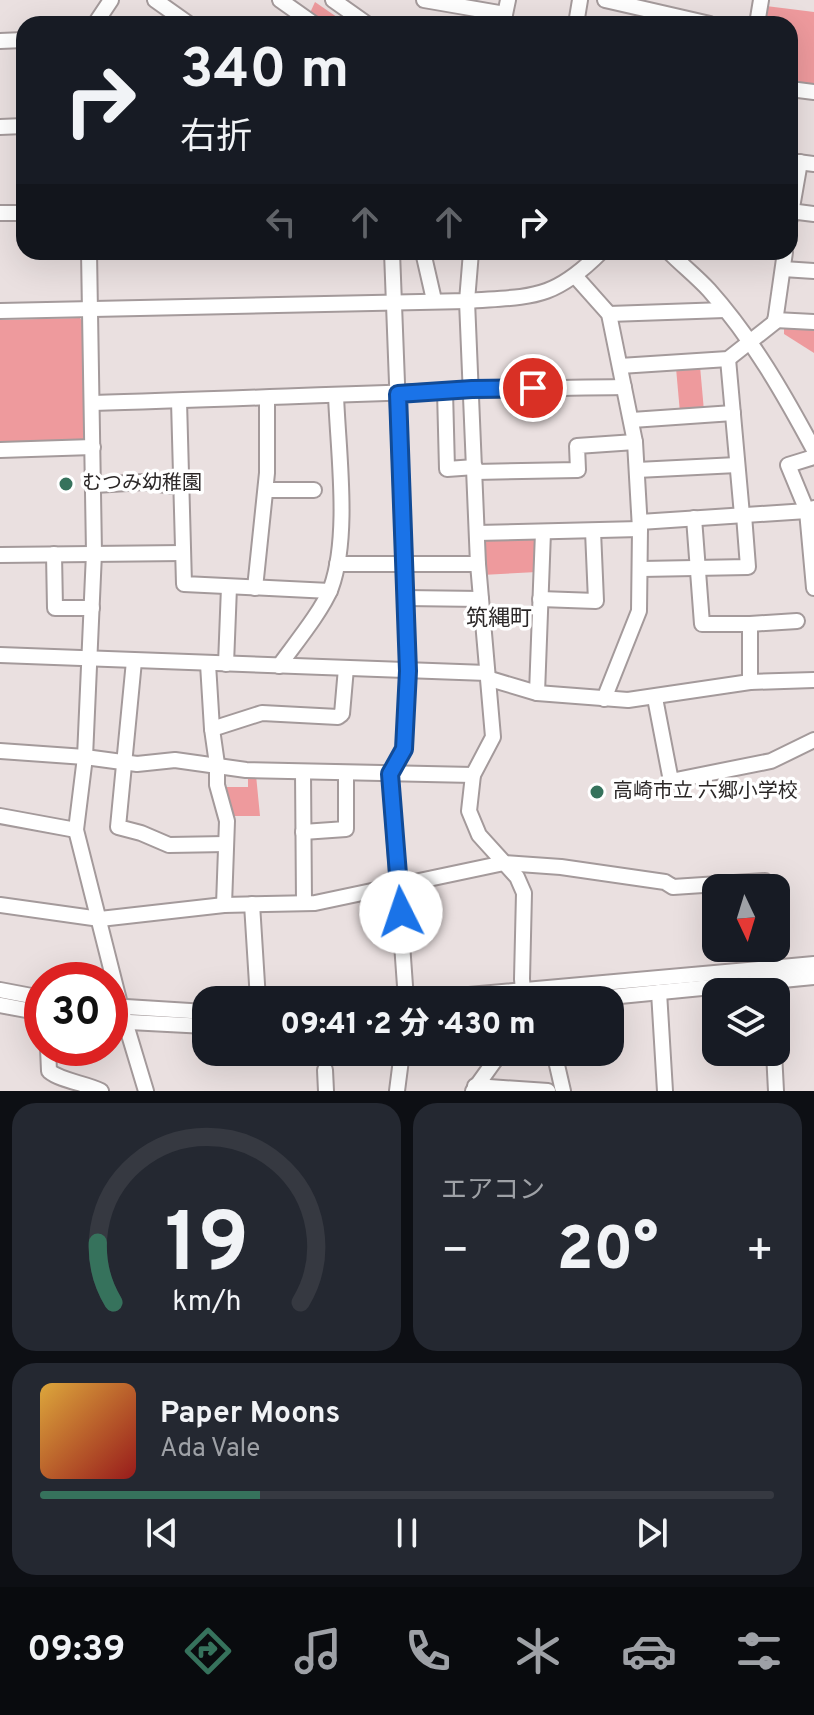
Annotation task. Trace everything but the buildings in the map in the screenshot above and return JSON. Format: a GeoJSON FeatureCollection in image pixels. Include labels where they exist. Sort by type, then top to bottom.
{"type":"FeatureCollection","features":[{"type":"Feature","properties":{"kind":"street"},"geometry":{"type":"LineString","coordinates":[[155,0],[177,16]]}},
{"type":"Feature","properties":{"kind":"street"},"geometry":{"type":"LineString","coordinates":[[280,0],[302,16]]}},
{"type":"Feature","properties":{"kind":"street"},"geometry":{"type":"LineString","coordinates":[[298,13],[308,0]]}},
{"type":"Feature","properties":{"kind":"street"},"geometry":{"type":"LineString","coordinates":[[333,0],[356,16]]}},
{"type":"Feature","properties":{"kind":"street"},"geometry":{"type":"LineString","coordinates":[[424,0],[505,13]]}},
{"type":"Feature","properties":{"kind":"street"},"geometry":{"type":"LineString","coordinates":[[605,0],[675,16]]}},
{"type":"Feature","properties":{"kind":"street"},"geometry":{"type":"LineString","coordinates":[[89,260],[94,553],[85,757],[76,830],[100,919],[107,962]]}},
{"type":"Feature","properties":{"kind":"street"},"geometry":{"type":"LineString","coordinates":[[392,260],[408,671],[404,749],[390,774],[405,986]]}},
{"type":"Feature","properties":{"kind":"street"},"geometry":{"type":"LineString","coordinates":[[425,260],[434,300]]}},
{"type":"Feature","properties":{"kind":"street"},"geometry":{"type":"LineString","coordinates":[[470,260],[467,301],[478,564],[493,737],[473,775],[469,811],[479,835],[517,877],[524,893],[526,986]]}},
{"type":"Feature","properties":{"kind":"street"},"geometry":{"type":"LineString","coordinates":[[0,311],[467,301],[534,296],[576,277],[593,260]]}},
{"type":"Feature","properties":{"kind":"street"},"geometry":{"type":"LineString","coordinates":[[677,260],[709,290],[750,342],[814,450]]}},
{"type":"Feature","properties":{"kind":"street"},"geometry":{"type":"LineString","coordinates":[[620,366],[728,359],[775,320],[784,260]]}},
{"type":"Feature","properties":{"kind":"street"},"geometry":{"type":"LineString","coordinates":[[783,269],[814,271]]}},
{"type":"Feature","properties":{"kind":"street"},"geometry":{"type":"LineString","coordinates":[[576,277],[609,314],[632,420],[637,470],[641,569],[639,611],[604,699]]}},
{"type":"Feature","properties":{"kind":"street"},"geometry":{"type":"LineString","coordinates":[[609,314],[725,310]]}},
{"type":"Feature","properties":{"kind":"street"},"geometry":{"type":"LineString","coordinates":[[775,320],[814,322]]}},
{"type":"Feature","properties":{"kind":"street"},"geometry":{"type":"LineString","coordinates":[[641,569],[748,567],[728,359]]}},
{"type":"Feature","properties":{"kind":"street"},"geometry":{"type":"LineString","coordinates":[[93,403],[472,389],[624,387]]}},
{"type":"Feature","properties":{"kind":"street"},"geometry":{"type":"LineString","coordinates":[[445,391],[447,469],[578,470],[577,446],[635,442]]}},
{"type":"Feature","properties":{"kind":"street"},"geometry":{"type":"LineString","coordinates":[[279,666],[330,591],[337,564],[341,526],[336,395]]}},
{"type":"Feature","properties":{"kind":"street"},"geometry":{"type":"LineString","coordinates":[[255,588],[266,490],[267,398]]}},
{"type":"Feature","properties":{"kind":"street"},"geometry":{"type":"LineString","coordinates":[[179,401],[184,584],[330,591]]}},
{"type":"Feature","properties":{"kind":"street"},"geometry":{"type":"LineString","coordinates":[[632,420],[733,413]]}},
{"type":"Feature","properties":{"kind":"street"},"geometry":{"type":"LineString","coordinates":[[798,420],[814,419]]}},
{"type":"Feature","properties":{"kind":"street"},"geometry":{"type":"LineString","coordinates":[[0,450],[93,447]]}},
{"type":"Feature","properties":{"kind":"street"},"geometry":{"type":"LineString","coordinates":[[814,457],[788,465],[811,509],[814,588]]}},
{"type":"Feature","properties":{"kind":"street"},"geometry":{"type":"LineString","coordinates":[[637,470],[737,465]]}},
{"type":"Feature","properties":{"kind":"street"},"geometry":{"type":"LineString","coordinates":[[95,485],[144,482],[181,487]]}},
{"type":"Feature","properties":{"kind":"street"},"geometry":{"type":"LineString","coordinates":[[266,490],[314,490]]}},
{"type":"Feature","properties":{"kind":"street"},"geometry":{"type":"LineString","coordinates":[[477,533],[593,531],[694,518],[811,509]]}},
{"type":"Feature","properties":{"kind":"street"},"geometry":{"type":"LineString","coordinates":[[694,518],[702,624],[797,621]]}},
{"type":"Feature","properties":{"kind":"street"},"geometry":{"type":"LineString","coordinates":[[540,599],[596,601],[593,531]]}},
{"type":"Feature","properties":{"kind":"street"},"geometry":{"type":"LineString","coordinates":[[537,693],[543,532]]}},
{"type":"Feature","properties":{"kind":"street"},"geometry":{"type":"LineString","coordinates":[[0,555],[183,553]]}},
{"type":"Feature","properties":{"kind":"street"},"geometry":{"type":"LineString","coordinates":[[54,554],[55,608],[92,608]]}},
{"type":"Feature","properties":{"kind":"street"},"geometry":{"type":"LineString","coordinates":[[337,564],[478,564]]}},
{"type":"Feature","properties":{"kind":"street"},"geometry":{"type":"LineString","coordinates":[[226,664],[229,587]]}},
{"type":"Feature","properties":{"kind":"street"},"geometry":{"type":"LineString","coordinates":[[405,598],[481,599]]}},
{"type":"Feature","properties":{"kind":"street"},"geometry":{"type":"LineString","coordinates":[[750,624],[750,682]]}},
{"type":"Feature","properties":{"kind":"street"},"geometry":{"type":"LineString","coordinates":[[0,655],[488,676],[537,693],[604,699],[655,698],[750,682],[814,680]]}},
{"type":"Feature","properties":{"kind":"street"},"geometry":{"type":"LineString","coordinates":[[134,661],[118,827],[169,845],[226,844]]}},
{"type":"Feature","properties":{"kind":"street"},"geometry":{"type":"LineString","coordinates":[[208,664],[217,785],[227,821],[224,905]]}},
{"type":"Feature","properties":{"kind":"street"},"geometry":{"type":"LineString","coordinates":[[212,729],[262,713],[338,717],[342,714],[346,668]]}},
{"type":"Feature","properties":{"kind":"street"},"geometry":{"type":"LineString","coordinates":[[655,698],[671,781],[771,761],[814,740]]}},
{"type":"Feature","properties":{"kind":"street"},"geometry":{"type":"LineString","coordinates":[[0,751],[137,764],[175,760],[246,770],[473,775]]}},
{"type":"Feature","properties":{"kind":"street"},"geometry":{"type":"LineString","coordinates":[[303,772],[304,903]]}},
{"type":"Feature","properties":{"kind":"street"},"geometry":{"type":"LineString","coordinates":[[303,832],[346,829],[346,773]]}},
{"type":"Feature","properties":{"kind":"street"},"geometry":{"type":"LineString","coordinates":[[0,816],[76,830]]}},
{"type":"Feature","properties":{"kind":"street"},"geometry":{"type":"LineString","coordinates":[[0,905],[100,919],[224,905],[304,903],[400,887],[504,863],[561,867],[665,882],[673,887],[702,885]]}},
{"type":"Feature","properties":{"kind":"street"},"geometry":{"type":"LineString","coordinates":[[252,904],[257,986]]}},
{"type":"Feature","properties":{"kind":"street"},"geometry":{"type":"LineString","coordinates":[[777,978],[814,964]]}},
{"type":"Feature","properties":{"kind":"street"},"geometry":{"type":"LineString","coordinates":[[790,979],[814,977]]}},
{"type":"Feature","properties":{"kind":"street"},"geometry":{"type":"LineString","coordinates":[[624,989],[702,985]]}},
{"type":"Feature","properties":{"kind":"street"},"geometry":{"type":"LineString","coordinates":[[624,996],[702,988]]}},
{"type":"Feature","properties":{"kind":"street"},"geometry":{"type":"LineString","coordinates":[[0,990],[24,995]]}},
{"type":"Feature","properties":{"kind":"street"},"geometry":{"type":"LineString","coordinates":[[659,992],[665,1091]]}},
{"type":"Feature","properties":{"kind":"street"},"geometry":{"type":"LineString","coordinates":[[0,1005],[24,1010]]}},
{"type":"Feature","properties":{"kind":"street"},"geometry":{"type":"LineString","coordinates":[[128,1008],[192,1011]]}},
{"type":"Feature","properties":{"kind":"street"},"geometry":{"type":"LineString","coordinates":[[128,1023],[192,1025]]}},
{"type":"Feature","properties":{"kind":"street"},"geometry":{"type":"LineString","coordinates":[[128,1027],[146,1091]]}},
{"type":"Feature","properties":{"kind":"street"},"geometry":{"type":"LineString","coordinates":[[49,1066],[49,1071],[55,1076],[83,1082],[95,1090]]}},
{"type":"Feature","properties":{"kind":"street"},"geometry":{"type":"LineString","coordinates":[[397,1091],[400,1066]]}},
{"type":"Feature","properties":{"kind":"street"},"geometry":{"type":"LineString","coordinates":[[474,1088],[490,1066]]}},
{"type":"Feature","properties":{"kind":"street"},"geometry":{"type":"LineString","coordinates":[[557,1066],[563,1091]]}},
{"type":"Feature","properties":{"kind":"street"},"geometry":{"type":"LineString","coordinates":[[775,1066],[776,1091]]}},
{"type":"Feature","properties":{"kind":"street"},"geometry":{"type":"LineString","coordinates":[[325,1070],[326,1091]]}},
{"type":"Feature","properties":{"kind":"street"},"geometry":{"type":"LineString","coordinates":[[474,1088],[548,1091]]}},
{"type":"Feature","properties":{"kind":"shaded area"},"geometry":{"type":"Polygon","coordinates":[[[315,2],[335,16],[310,16],[315,2]]]}},
{"type":"Feature","properties":{"kind":"shaded area"},"geometry":{"type":"Polygon","coordinates":[[[766,6],[814,12],[814,85],[798,84],[798,16],[764,16],[766,6]]]}},
{"type":"Feature","properties":{"kind":"shaded area"},"geometry":{"type":"Polygon","coordinates":[[[80,318],[84,323],[86,439],[82,444],[0,446],[0,320],[80,318]]]}},
{"type":"Feature","properties":{"kind":"shaded area"},"geometry":{"type":"Polygon","coordinates":[[[784,326],[814,327],[814,353],[784,334],[784,326]]]}},
{"type":"Feature","properties":{"kind":"shaded area"},"geometry":{"type":"Polygon","coordinates":[[[700,366],[704,411],[680,413],[676,368],[700,366]]]}},
{"type":"Feature","properties":{"kind":"shaded area"},"geometry":{"type":"Polygon","coordinates":[[[534,537],[539,542],[537,572],[482,575],[482,542],[485,538],[534,537]]]}},
{"type":"Feature","properties":{"kind":"shaded area"},"geometry":{"type":"Polygon","coordinates":[[[248,775],[256,775],[260,816],[228,816],[220,787],[248,787],[248,775]]]}},
{"type":"Feature","properties":{"kind":"place","name":"むつみ幼稚園"},"geometry":{"type":"Point","coordinates":[66,484]}},
{"type":"Feature","properties":{"kind":"place","name":"高崎市立 六郷小学校"},"geometry":{"type":"Point","coordinates":[597,792]}},
{"type":"Feature","properties":{"kind":"district","name":"筑縄町"},"geometry":{"type":"Point","coordinates":[499,619]}},
{"type":"Feature","properties":{"kind":"route"},"geometry":{"type":"LineString","coordinates":[[401,912],[390,774],[404,749],[408,671],[398,394],[533,388]]}}]}
